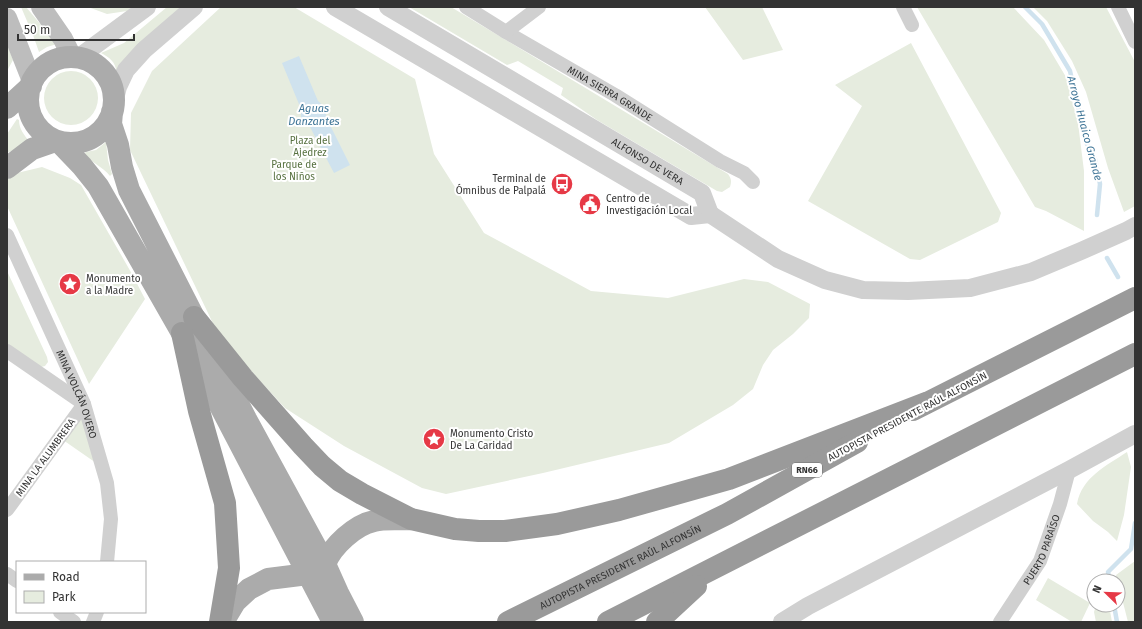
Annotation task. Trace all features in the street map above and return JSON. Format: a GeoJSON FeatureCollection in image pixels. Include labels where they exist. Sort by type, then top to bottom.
{"type":"FeatureCollection","features":[{"type":"Feature","properties":{"kind":"highway","name":"AUTOPISTA PRESIDENTE RAÚL ALFONSÍN"},"geometry":{"type":"LineString","coordinates":[[508,622],[727,514],[926,402],[1135,298]]}},
{"type":"Feature","properties":{"kind":"highway"},"geometry":{"type":"LineString","coordinates":[[188,325],[243,378],[302,446],[340,481],[411,519],[455,529],[505,531],[557,524],[619,510],[729,479],[926,402]]}},
{"type":"Feature","properties":{"kind":"highway"},"geometry":{"type":"LineString","coordinates":[[188,325],[199,411],[225,503],[229,568],[222,622]]}},
{"type":"Feature","properties":{"kind":"highway"},"geometry":{"type":"LineString","coordinates":[[608,622],[1130,356]]}},
{"type":"Feature","properties":{"kind":"highway"},"geometry":{"type":"LineString","coordinates":[[657,622],[713,569]]}},
{"type":"Feature","properties":{"kind":"main road"},"geometry":{"type":"LineString","coordinates":[[41,7],[75,58]]}},
{"type":"Feature","properties":{"kind":"main road"},"geometry":{"type":"LineString","coordinates":[[7,18],[31,83],[28,99],[34,123],[42,132],[57,141],[82,166],[98,186],[188,325],[246,419],[323,583],[333,622]]}},
{"type":"Feature","properties":{"kind":"main road"},"geometry":{"type":"LineString","coordinates":[[7,108],[31,83],[38,70],[58,60],[75,58],[91,62],[101,70],[109,81],[113,93],[111,124],[118,145],[122,167],[129,190],[188,325]]}},
{"type":"Feature","properties":{"kind":"main road"},"geometry":{"type":"LineString","coordinates":[[7,168],[32,149],[57,141],[71,144],[82,142],[95,136],[105,126],[113,109]]}},
{"type":"Feature","properties":{"kind":"main road"},"geometry":{"type":"LineString","coordinates":[[323,583],[332,551],[340,542],[356,530],[373,521],[411,519]]}},
{"type":"Feature","properties":{"kind":"main road"},"geometry":{"type":"LineString","coordinates":[[222,622],[235,602],[249,589],[268,579],[323,583],[353,622]]}},
{"type":"Feature","properties":{"kind":"street"},"geometry":{"type":"LineString","coordinates":[[75,58],[147,7]]}},
{"type":"Feature","properties":{"kind":"street"},"geometry":{"type":"LineString","coordinates":[[113,109],[118,87],[126,70],[144,50],[194,7]]}},
{"type":"Feature","properties":{"kind":"street"},"geometry":{"type":"LineString","coordinates":[[335,7],[691,216],[710,214],[778,259],[825,280],[863,290],[908,291],[970,288],[1031,272],[1082,251],[1131,228]]}},
{"type":"Feature","properties":{"kind":"street","name":"ALFONSO DE VERA"},"geometry":{"type":"LineString","coordinates":[[388,7],[702,193],[710,214]]}},
{"type":"Feature","properties":{"kind":"street","name":"MINA SIERRA GRANDE"},"geometry":{"type":"LineString","coordinates":[[466,7],[615,95],[720,161],[744,173],[753,182]]}},
{"type":"Feature","properties":{"kind":"street"},"geometry":{"type":"LineString","coordinates":[[506,32],[539,7]]}},
{"type":"Feature","properties":{"kind":"street"},"geometry":{"type":"LineString","coordinates":[[903,7],[912,25]]}},
{"type":"Feature","properties":{"kind":"street"},"geometry":{"type":"LineString","coordinates":[[1118,7],[1135,42]]}},
{"type":"Feature","properties":{"kind":"street","name":"MINA VOLCÁN OVERO"},"geometry":{"type":"LineString","coordinates":[[7,235],[84,404],[107,483],[111,519],[107,561]]}},
{"type":"Feature","properties":{"kind":"street"},"geometry":{"type":"LineString","coordinates":[[7,351],[84,404]]}},
{"type":"Feature","properties":{"kind":"street","name":"MINA LA ALUMBRERA"},"geometry":{"type":"LineString","coordinates":[[7,510],[84,404]]}},
{"type":"Feature","properties":{"kind":"street"},"geometry":{"type":"LineString","coordinates":[[782,622],[808,606],[1128,438]]}},
{"type":"Feature","properties":{"kind":"street","name":"PUERTO PARAÍSO"},"geometry":{"type":"LineString","coordinates":[[1000,622],[1040,561],[1060,504],[1069,470]]}},
{"type":"Feature","properties":{"kind":"street"},"geometry":{"type":"LineString","coordinates":[[7,574],[16,580]]}},
{"type":"Feature","properties":{"kind":"street"},"geometry":{"type":"LineString","coordinates":[[61,613],[74,622]]}},
{"type":"Feature","properties":{"kind":"green space"},"geometry":{"type":"Polygon","coordinates":[[[21,7],[26,7],[57,44],[47,47],[39,52],[21,7]]]}},
{"type":"Feature","properties":{"kind":"green space"},"geometry":{"type":"Polygon","coordinates":[[[88,7],[132,7],[127,11],[107,14],[88,7]]]}},
{"type":"Feature","properties":{"kind":"green space"},"geometry":{"type":"Polygon","coordinates":[[[167,7],[183,7],[116,73],[114,63],[107,56],[101,53],[124,43],[167,7]]]}},
{"type":"Feature","properties":{"kind":"green space","name":"Parque de los Niños"},"geometry":{"type":"Polygon","coordinates":[[[221,7],[294,7],[415,79],[434,154],[484,233],[591,291],[668,298],[744,279],[768,282],[810,304],[809,318],[793,334],[773,350],[763,365],[753,389],[733,405],[669,443],[446,494],[422,488],[344,446],[285,408],[219,336],[130,150],[131,113],[152,71],[221,7]]]}},
{"type":"Feature","properties":{"kind":"green space"},"geometry":{"type":"Polygon","coordinates":[[[409,7],[451,7],[728,174],[731,180],[730,187],[722,192],[717,191],[597,120],[561,95],[563,88],[518,61],[507,65],[409,7]]]}},
{"type":"Feature","properties":{"kind":"green space"},"geometry":{"type":"Polygon","coordinates":[[[705,7],[762,7],[783,50],[743,60],[705,7]]]}},
{"type":"Feature","properties":{"kind":"green space"},"geometry":{"type":"Polygon","coordinates":[[[917,7],[1013,7],[1044,40],[1066,77],[1078,123],[1084,171],[1084,231],[1046,211],[1035,207],[917,7]]]}},
{"type":"Feature","properties":{"kind":"green space"},"geometry":{"type":"Polygon","coordinates":[[[1033,7],[1106,7],[1135,62],[1135,206],[1124,212],[1108,168],[1086,92],[1072,61],[1047,21],[1033,7]]]}},
{"type":"Feature","properties":{"kind":"green space"},"geometry":{"type":"Polygon","coordinates":[[[911,43],[1001,213],[998,222],[920,260],[910,259],[808,201],[862,106],[835,85],[911,43]]]}},
{"type":"Feature","properties":{"kind":"green space"},"geometry":{"type":"Polygon","coordinates":[[[7,44],[13,60],[7,71],[7,44]]]}},
{"type":"Feature","properties":{"kind":"green space"},"geometry":{"type":"Polygon","coordinates":[[[66,71],[76,71],[86,75],[94,83],[98,93],[98,103],[94,113],[86,121],[76,125],[66,125],[56,121],[48,113],[44,103],[44,93],[48,83],[56,75],[66,71]]]}},
{"type":"Feature","properties":{"kind":"green space"},"geometry":{"type":"Polygon","coordinates":[[[17,119],[19,120],[22,132],[30,142],[7,153],[7,134],[17,119]]]}},
{"type":"Feature","properties":{"kind":"green space"},"geometry":{"type":"Polygon","coordinates":[[[106,142],[108,160],[112,174],[110,176],[84,154],[86,152],[96,150],[106,142]]]}},
{"type":"Feature","properties":{"kind":"green space"},"geometry":{"type":"Polygon","coordinates":[[[42,167],[70,178],[81,185],[145,299],[89,384],[7,206],[7,180],[17,173],[42,167]]]}},
{"type":"Feature","properties":{"kind":"green space"},"geometry":{"type":"Polygon","coordinates":[[[7,271],[47,357],[48,362],[45,366],[41,367],[7,344],[7,271]]]}},
{"type":"Feature","properties":{"kind":"green space"},"geometry":{"type":"Polygon","coordinates":[[[84,411],[99,465],[63,440],[84,411]]]}},
{"type":"Feature","properties":{"kind":"green space"},"geometry":{"type":"Polygon","coordinates":[[[1127,452],[1131,467],[1124,515],[1117,541],[1093,521],[1077,504],[1084,486],[1089,479],[1103,467],[1127,452]]]}},
{"type":"Feature","properties":{"kind":"green space"},"geometry":{"type":"Polygon","coordinates":[[[1135,561],[1135,622],[1128,622],[1126,613],[1126,573],[1119,573],[1135,561]]]}},
{"type":"Feature","properties":{"kind":"green space"},"geometry":{"type":"Polygon","coordinates":[[[1048,578],[1086,601],[1086,611],[1081,622],[1072,622],[1036,600],[1048,578]]]}},
{"type":"Feature","properties":{"kind":"green space"},"geometry":{"type":"Polygon","coordinates":[[[1094,613],[1110,613],[1112,622],[1096,622],[1094,613]]]}},
{"type":"Feature","properties":{"kind":"water","name":"Aguas Danzantes"},"geometry":{"type":"Polygon","coordinates":[[[299,56],[318,101],[326,108],[326,117],[350,165],[334,173],[310,127],[301,120],[301,109],[282,63],[299,56]]]}},
{"type":"Feature","properties":{"kind":"waterway","name":"Arroyo Huaico Grande"},"geometry":{"type":"LineString","coordinates":[[1025,7],[1042,24],[1070,71],[1086,142],[1095,159],[1100,184],[1097,215]]}},
{"type":"Feature","properties":{"kind":"waterway"},"geometry":{"type":"LineString","coordinates":[[1107,258],[1118,277]]}},
{"type":"Feature","properties":{"kind":"waterway"},"geometry":{"type":"LineString","coordinates":[[1108,573],[1131,549],[1135,523]]}},
{"type":"Feature","properties":{"kind":"waterway"},"geometry":{"type":"LineString","coordinates":[[1115,613],[1117,622]]}},
{"type":"Feature","properties":{"kind":"place","name":"Terminal de Ómnibus de Palpalá"},"geometry":{"type":"Point","coordinates":[562,184]}},
{"type":"Feature","properties":{"kind":"place","name":"Centro de Investigación Local"},"geometry":{"type":"Point","coordinates":[590,204]}},
{"type":"Feature","properties":{"kind":"place","name":"Monumento a la Madre"},"geometry":{"type":"Point","coordinates":[70,284]}},
{"type":"Feature","properties":{"kind":"place","name":"Monumento Cristo De La Caridad"},"geometry":{"type":"Point","coordinates":[434,439]}},
{"type":"Feature","properties":{"kind":"park label","name":"Plaza del Ajedrez"},"geometry":{"type":"Point","coordinates":[310,146]}}]}
